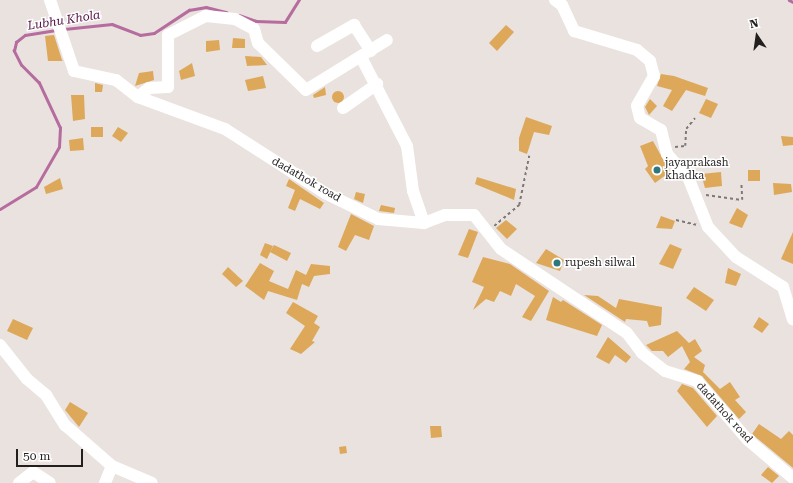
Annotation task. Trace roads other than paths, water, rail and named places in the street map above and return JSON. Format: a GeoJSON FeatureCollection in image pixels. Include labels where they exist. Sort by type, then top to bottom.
{"type":"FeatureCollection","features":[{"type":"Feature","properties":{"kind":"street","name":"dadathok road"},"geometry":{"type":"LineString","coordinates":[[50,0],[74,71],[116,80],[138,97],[225,129],[325,193],[378,219],[424,223],[445,215],[474,215],[501,249],[627,334],[642,353],[665,371],[697,381],[748,440],[793,478]]}},
{"type":"Feature","properties":{"kind":"street"},"geometry":{"type":"LineString","coordinates":[[555,0],[562,5],[574,31],[637,50],[650,61],[654,76],[637,106],[638,113],[661,130],[666,151],[688,177],[708,227],[736,257],[783,287],[793,319]]}},
{"type":"Feature","properties":{"kind":"street"},"geometry":{"type":"LineString","coordinates":[[138,97],[149,88],[168,87],[168,35],[206,16],[235,19],[254,29],[258,43],[306,90],[366,55],[387,40]]}},
{"type":"Feature","properties":{"kind":"street"},"geometry":{"type":"LineString","coordinates":[[317,46],[354,25],[376,84],[407,146],[413,191],[424,223]]}},
{"type":"Feature","properties":{"kind":"street"},"geometry":{"type":"LineString","coordinates":[[343,108],[376,84]]}},
{"type":"Feature","properties":{"kind":"street"},"geometry":{"type":"LineString","coordinates":[[0,345],[27,379],[46,395],[65,425],[112,466],[152,483]]}},
{"type":"Feature","properties":{"kind":"street"},"geometry":{"type":"LineString","coordinates":[[105,483],[112,466]]}},
{"type":"Feature","properties":{"kind":"street"},"geometry":{"type":"LineString","coordinates":[[19,483],[33,472],[50,483]]}},
{"type":"Feature","properties":{"kind":"waterway","name":"Lubhu Khola"},"geometry":{"type":"LineString","coordinates":[[239,15],[256,21],[285,22],[299,0]]}},
{"type":"Feature","properties":{"kind":"waterway","name":"Lubhu Khola"},"geometry":{"type":"LineString","coordinates":[[789,0],[793,2]]}},
{"type":"Feature","properties":{"kind":"waterway","name":"Lubhu Khola"},"geometry":{"type":"LineString","coordinates":[[64,29],[112,24],[140,35],[154,33],[189,10],[206,7],[226,12]]}},
{"type":"Feature","properties":{"kind":"waterway","name":"Lubhu Khola"},"geometry":{"type":"LineString","coordinates":[[0,209],[36,187],[59,147],[60,128],[39,83],[21,65],[14,51],[16,42],[25,35],[56,30]]}},
{"type":"Feature","properties":{"kind":"place","name":"jayaprakash khadka"},"geometry":{"type":"Point","coordinates":[657,170]}},
{"type":"Feature","properties":{"kind":"place","name":"rupesh silwal"},"geometry":{"type":"Point","coordinates":[557,263]}}]}
